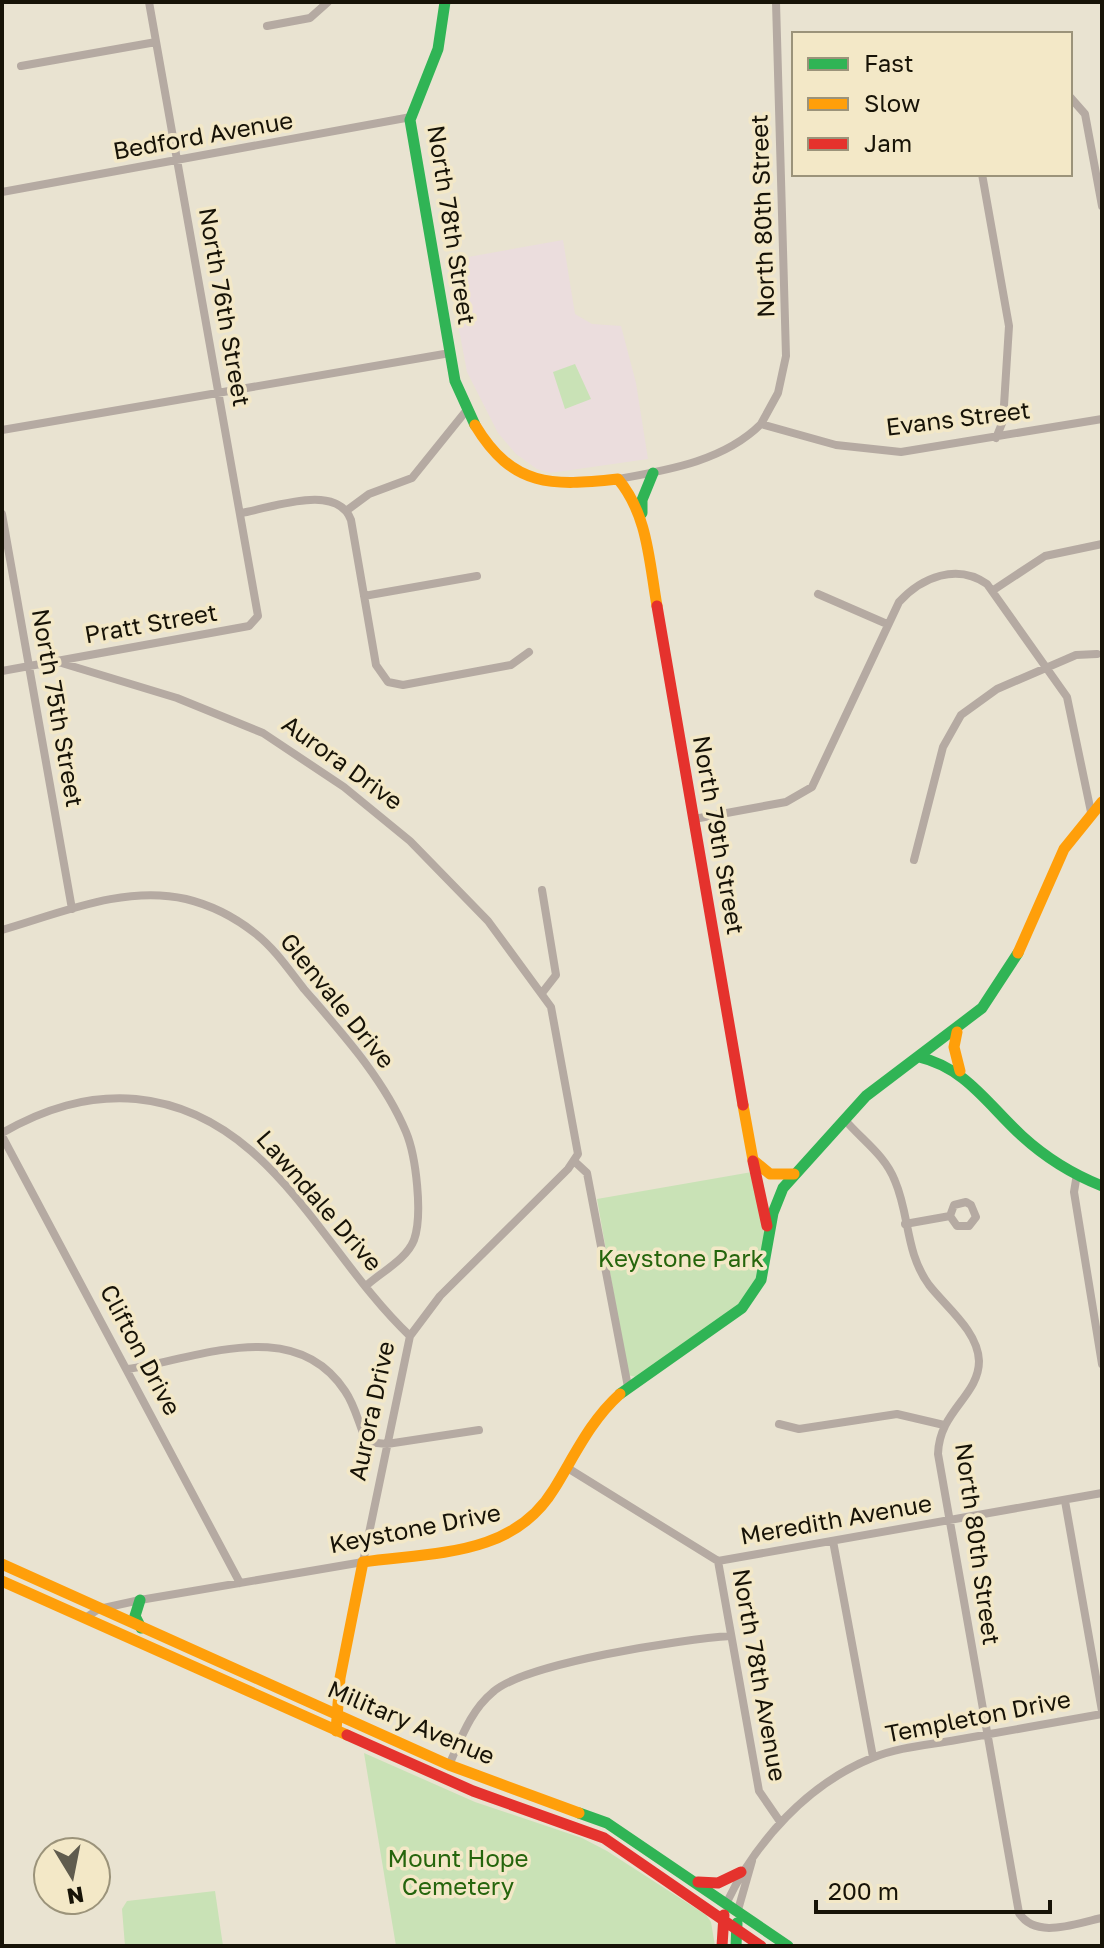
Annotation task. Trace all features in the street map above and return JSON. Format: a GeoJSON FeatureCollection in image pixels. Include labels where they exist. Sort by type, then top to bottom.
{"type":"FeatureCollection","features":[{"type":"Feature","properties":{"kind":"street","name":"North 76th Street"},"geometry":{"type":"LineString","coordinates":[[149,2],[241,513],[257,619]]}},
{"type":"Feature","properties":{"kind":"street"},"geometry":{"type":"LineString","coordinates":[[267,26],[310,18],[328,2]]}},
{"type":"Feature","properties":{"kind":"street","name":"North 78th Street"},"geometry":{"type":"LineString","coordinates":[[445,2],[438,49],[411,117],[450,353],[466,411]]}},
{"type":"Feature","properties":{"kind":"street","name":"North 80th Street"},"geometry":{"type":"LineString","coordinates":[[761,424],[778,393],[786,356],[776,2]]}},
{"type":"Feature","properties":{"kind":"street"},"geometry":{"type":"LineString","coordinates":[[21,66],[156,42]]}},
{"type":"Feature","properties":{"kind":"street"},"geometry":{"type":"LineString","coordinates":[[1072,98],[1081,105],[1086,118],[1102,206]]}},
{"type":"Feature","properties":{"kind":"street","name":"Bedford Avenue"},"geometry":{"type":"LineString","coordinates":[[2,192],[411,117]]}},
{"type":"Feature","properties":{"kind":"street"},"geometry":{"type":"LineString","coordinates":[[982,176],[1009,326],[1003,421],[996,438]]}},
{"type":"Feature","properties":{"kind":"street"},"geometry":{"type":"LineString","coordinates":[[2,430],[450,353]]}},
{"type":"Feature","properties":{"kind":"street"},"geometry":{"type":"LineString","coordinates":[[346,511],[369,494],[412,478],[466,411],[491,447],[529,477],[555,484],[653,473],[734,447],[761,424]]}},
{"type":"Feature","properties":{"kind":"street","name":"Evans Street"},"geometry":{"type":"LineString","coordinates":[[761,424],[836,445],[880,452],[923,450],[1102,419]]}},
{"type":"Feature","properties":{"kind":"street","name":"North 79th Street"},"geometry":{"type":"LineString","coordinates":[[653,473],[642,500],[642,518],[768,1233]]}},
{"type":"Feature","properties":{"kind":"street","name":"North 79th Street"},"geometry":{"type":"LineString","coordinates":[[618,479],[633,497],[642,518]]}},
{"type":"Feature","properties":{"kind":"street"},"geometry":{"type":"LineString","coordinates":[[241,513],[325,499],[340,503],[346,511],[376,665],[388,682],[403,685],[511,665],[529,652]]}},
{"type":"Feature","properties":{"kind":"street","name":"North 75th Street"},"geometry":{"type":"LineString","coordinates":[[2,514],[72,909]]}},
{"type":"Feature","properties":{"kind":"street"},"geometry":{"type":"LineString","coordinates":[[992,591],[1045,556],[1102,544]]}},
{"type":"Feature","properties":{"kind":"street"},"geometry":{"type":"LineString","coordinates":[[694,819],[786,802],[812,787],[887,624],[905,596],[935,577],[968,574],[992,591],[1048,667],[1071,705],[1091,812]]}},
{"type":"Feature","properties":{"kind":"street"},"geometry":{"type":"LineString","coordinates":[[364,596],[477,576]]}},
{"type":"Feature","properties":{"kind":"street"},"geometry":{"type":"LineString","coordinates":[[818,594],[887,624]]}},
{"type":"Feature","properties":{"kind":"street","name":"Pratt Street"},"geometry":{"type":"LineString","coordinates":[[2,671],[249,626],[257,619]]}},
{"type":"Feature","properties":{"kind":"street"},"geometry":{"type":"LineString","coordinates":[[914,860],[943,747],[955,723],[985,695],[1076,655],[1097,654]]}},
{"type":"Feature","properties":{"kind":"street","name":"Aurora Drive"},"geometry":{"type":"LineString","coordinates":[[55,661],[203,707],[263,733],[310,762],[377,813],[443,872],[488,921],[542,993]]}},
{"type":"Feature","properties":{"kind":"street","name":"Keystone Drive"},"geometry":{"type":"LineString","coordinates":[[85,1618],[99,1609],[140,1600],[507,1536],[531,1519],[592,1424],[628,1387],[722,1324],[747,1302],[763,1274],[776,1201],[794,1174],[880,1083],[957,1032],[983,1007],[1003,980],[1056,858],[1102,802]]}},
{"type":"Feature","properties":{"kind":"street"},"geometry":{"type":"LineString","coordinates":[[542,890],[556,975],[542,993],[557,1022],[578,1154],[574,1161],[587,1173],[628,1387]]}},
{"type":"Feature","properties":{"kind":"street","name":"Glenvale Drive"},"geometry":{"type":"LineString","coordinates":[[2,930],[117,898],[148,895],[185,899],[219,911],[268,945],[347,1040],[401,1121],[416,1172],[413,1241],[404,1255],[366,1286]]}},
{"type":"Feature","properties":{"kind":"street"},"geometry":{"type":"LineString","coordinates":[[957,1032],[955,1057],[960,1071]]}},
{"type":"Feature","properties":{"kind":"street"},"geometry":{"type":"LineString","coordinates":[[919,1057],[942,1061],[960,1071],[1021,1135],[1077,1174],[1102,1186]]}},
{"type":"Feature","properties":{"kind":"street","name":"Lawndale Drive"},"geometry":{"type":"LineString","coordinates":[[2,1135],[48,1110],[99,1099],[147,1100],[195,1114],[230,1132],[261,1157],[410,1336]]}},
{"type":"Feature","properties":{"kind":"street","name":"North 80th Street"},"geometry":{"type":"LineString","coordinates":[[845,1120],[889,1167],[899,1189],[905,1224],[920,1271],[970,1334],[978,1353],[976,1377],[944,1425],[938,1454],[1016,1904],[1028,1923],[1044,1928],[1102,1918]]}},
{"type":"Feature","properties":{"kind":"street","name":"Clifton Drive"},"geometry":{"type":"LineString","coordinates":[[2,1135],[240,1583]]}},
{"type":"Feature","properties":{"kind":"street"},"geometry":{"type":"LineString","coordinates":[[753,1160],[770,1174],[794,1174]]}},
{"type":"Feature","properties":{"kind":"street","name":"Aurora Drive"},"geometry":{"type":"LineString","coordinates":[[336,1731],[336,1715],[363,1562],[410,1336],[440,1296],[574,1161]]}},
{"type":"Feature","properties":{"kind":"street"},"geometry":{"type":"LineString","coordinates":[[1077,1174],[1074,1192],[1102,1364]]}},
{"type":"Feature","properties":{"kind":"street"},"geometry":{"type":"LineString","coordinates":[[905,1224],[950,1216]]}},
{"type":"Feature","properties":{"kind":"street"},"geometry":{"type":"LineString","coordinates":[[128,1369],[248,1346],[289,1350],[317,1363],[338,1382],[352,1403],[367,1442],[387,1444],[479,1430]]}},
{"type":"Feature","properties":{"kind":"street"},"geometry":{"type":"LineString","coordinates":[[779,1424],[799,1429],[897,1414],[944,1425]]}},
{"type":"Feature","properties":{"kind":"street","name":"North 78th Avenue"},"geometry":{"type":"LineString","coordinates":[[566,1467],[718,1561],[759,1791],[765,1806],[781,1823]]}},
{"type":"Feature","properties":{"kind":"street","name":"Meredith Avenue"},"geometry":{"type":"LineString","coordinates":[[718,1561],[1102,1493]]}},
{"type":"Feature","properties":{"kind":"street"},"geometry":{"type":"LineString","coordinates":[[1065,1501],[1102,1712]]}},
{"type":"Feature","properties":{"kind":"street"},"geometry":{"type":"LineString","coordinates":[[833,1541],[873,1757]]}},
{"type":"Feature","properties":{"kind":"street","name":"Military Avenue"},"geometry":{"type":"LineString","coordinates":[[2,1564],[449,1765],[607,1823],[788,1946]]}},
{"type":"Feature","properties":{"kind":"street","name":"Military Avenue"},"geometry":{"type":"LineString","coordinates":[[2,1581],[473,1791],[604,1838],[761,1946]]}},
{"type":"Feature","properties":{"kind":"street"},"geometry":{"type":"LineString","coordinates":[[140,1600],[135,1616],[141,1628]]}},
{"type":"Feature","properties":{"kind":"street"},"geometry":{"type":"LineString","coordinates":[[449,1765],[478,1707],[491,1693],[516,1676],[548,1667],[731,1636]]}},
{"type":"Feature","properties":{"kind":"street","name":"Templeton Drive"},"geometry":{"type":"LineString","coordinates":[[727,1902],[741,1872],[781,1823],[826,1783],[873,1757],[1102,1712]]}},
{"type":"Feature","properties":{"kind":"street","name":"Templeton Drive"},"geometry":{"type":"LineString","coordinates":[[738,1910],[755,1854]]}},
{"type":"Feature","properties":{"kind":"street"},"geometry":{"type":"LineString","coordinates":[[696,1881],[718,1883],[741,1872]]}},
{"type":"Feature","properties":{"kind":"street"},"geometry":{"type":"LineString","coordinates":[[722,1946],[727,1902]]}},
{"type":"Feature","properties":{"kind":"street"},"geometry":{"type":"LineString","coordinates":[[736,1946],[738,1910]]}},
{"type":"Feature","properties":{"kind":"shaded area"},"geometry":{"type":"Polygon","coordinates":[[[563,240],[575,314],[592,324],[621,326],[636,383],[648,459],[550,473],[537,469],[516,454],[498,433],[467,372],[446,261],[563,240]]]}},
{"type":"Feature","properties":{"kind":"green space"},"geometry":{"type":"Polygon","coordinates":[[[575,364],[591,399],[565,409],[553,372],[575,364]]]}},
{"type":"Feature","properties":{"kind":"green space","name":"Keystone Park"},"geometry":{"type":"Polygon","coordinates":[[[752,1172],[765,1241],[759,1273],[748,1293],[733,1310],[696,1340],[636,1377],[628,1375],[597,1199],[752,1172]]]}},
{"type":"Feature","properties":{"kind":"green space","name":"Mount Hope Cemetery"},"geometry":{"type":"Polygon","coordinates":[[[364,1753],[475,1802],[582,1838],[607,1851],[706,1915],[711,1922],[715,1946],[396,1946],[364,1753]]]}},
{"type":"Feature","properties":{"kind":"green space"},"geometry":{"type":"Polygon","coordinates":[[[215,1891],[223,1946],[125,1946],[122,1909],[127,1901],[215,1891]]]}},
{"type":"Feature","properties":{"kind":"traffic: fast"},"geometry":{"type":"LineString","coordinates":[[445,2],[438,49],[410,120],[455,381],[475,425]]}},
{"type":"Feature","properties":{"kind":"traffic: fast"},"geometry":{"type":"LineString","coordinates":[[642,513],[642,500],[653,473]]}},
{"type":"Feature","properties":{"kind":"traffic: fast"},"geometry":{"type":"LineString","coordinates":[[620,1394],[742,1308],[761,1280],[773,1213],[783,1188],[866,1096],[982,1008],[1018,953]]}},
{"type":"Feature","properties":{"kind":"traffic: fast"},"geometry":{"type":"LineString","coordinates":[[919,1057],[936,1062],[963,1079],[1040,1151],[1070,1171],[1102,1186]]}},
{"type":"Feature","properties":{"kind":"traffic: fast"},"geometry":{"type":"LineString","coordinates":[[140,1600],[135,1616],[141,1628]]}},
{"type":"Feature","properties":{"kind":"traffic: fast"},"geometry":{"type":"LineString","coordinates":[[579,1813],[607,1823],[788,1946]]}},
{"type":"Feature","properties":{"kind":"traffic: fast"},"geometry":{"type":"LineString","coordinates":[[736,1946],[737,1923]]}},
{"type":"Feature","properties":{"kind":"traffic: slow"},"geometry":{"type":"LineString","coordinates":[[475,425],[489,446],[520,472],[554,482],[618,479],[636,508],[641,523],[657,606]]}},
{"type":"Feature","properties":{"kind":"traffic: slow"},"geometry":{"type":"LineString","coordinates":[[1018,953],[1064,849],[1102,802]]}},
{"type":"Feature","properties":{"kind":"traffic: slow"},"geometry":{"type":"LineString","coordinates":[[957,1032],[954,1047],[960,1071]]}},
{"type":"Feature","properties":{"kind":"traffic: slow"},"geometry":{"type":"LineString","coordinates":[[743,1105],[753,1160],[770,1174],[794,1174]]}},
{"type":"Feature","properties":{"kind":"traffic: slow"},"geometry":{"type":"LineString","coordinates":[[336,1731],[340,1678],[363,1562],[469,1547],[517,1528],[537,1511],[554,1489],[591,1427],[620,1394]]}},
{"type":"Feature","properties":{"kind":"traffic: slow"},"geometry":{"type":"LineString","coordinates":[[2,1564],[449,1765],[579,1813]]}},
{"type":"Feature","properties":{"kind":"traffic: slow"},"geometry":{"type":"LineString","coordinates":[[2,1581],[347,1735]]}},
{"type":"Feature","properties":{"kind":"traffic: jam"},"geometry":{"type":"LineString","coordinates":[[657,606],[743,1105]]}},
{"type":"Feature","properties":{"kind":"traffic: jam"},"geometry":{"type":"LineString","coordinates":[[753,1161],[767,1226]]}},
{"type":"Feature","properties":{"kind":"traffic: jam"},"geometry":{"type":"LineString","coordinates":[[347,1735],[473,1791],[604,1838],[761,1946]]}},
{"type":"Feature","properties":{"kind":"traffic: jam"},"geometry":{"type":"LineString","coordinates":[[698,1882],[718,1883],[741,1872]]}},
{"type":"Feature","properties":{"kind":"traffic: jam"},"geometry":{"type":"LineString","coordinates":[[722,1946],[724,1915]]}}]}
